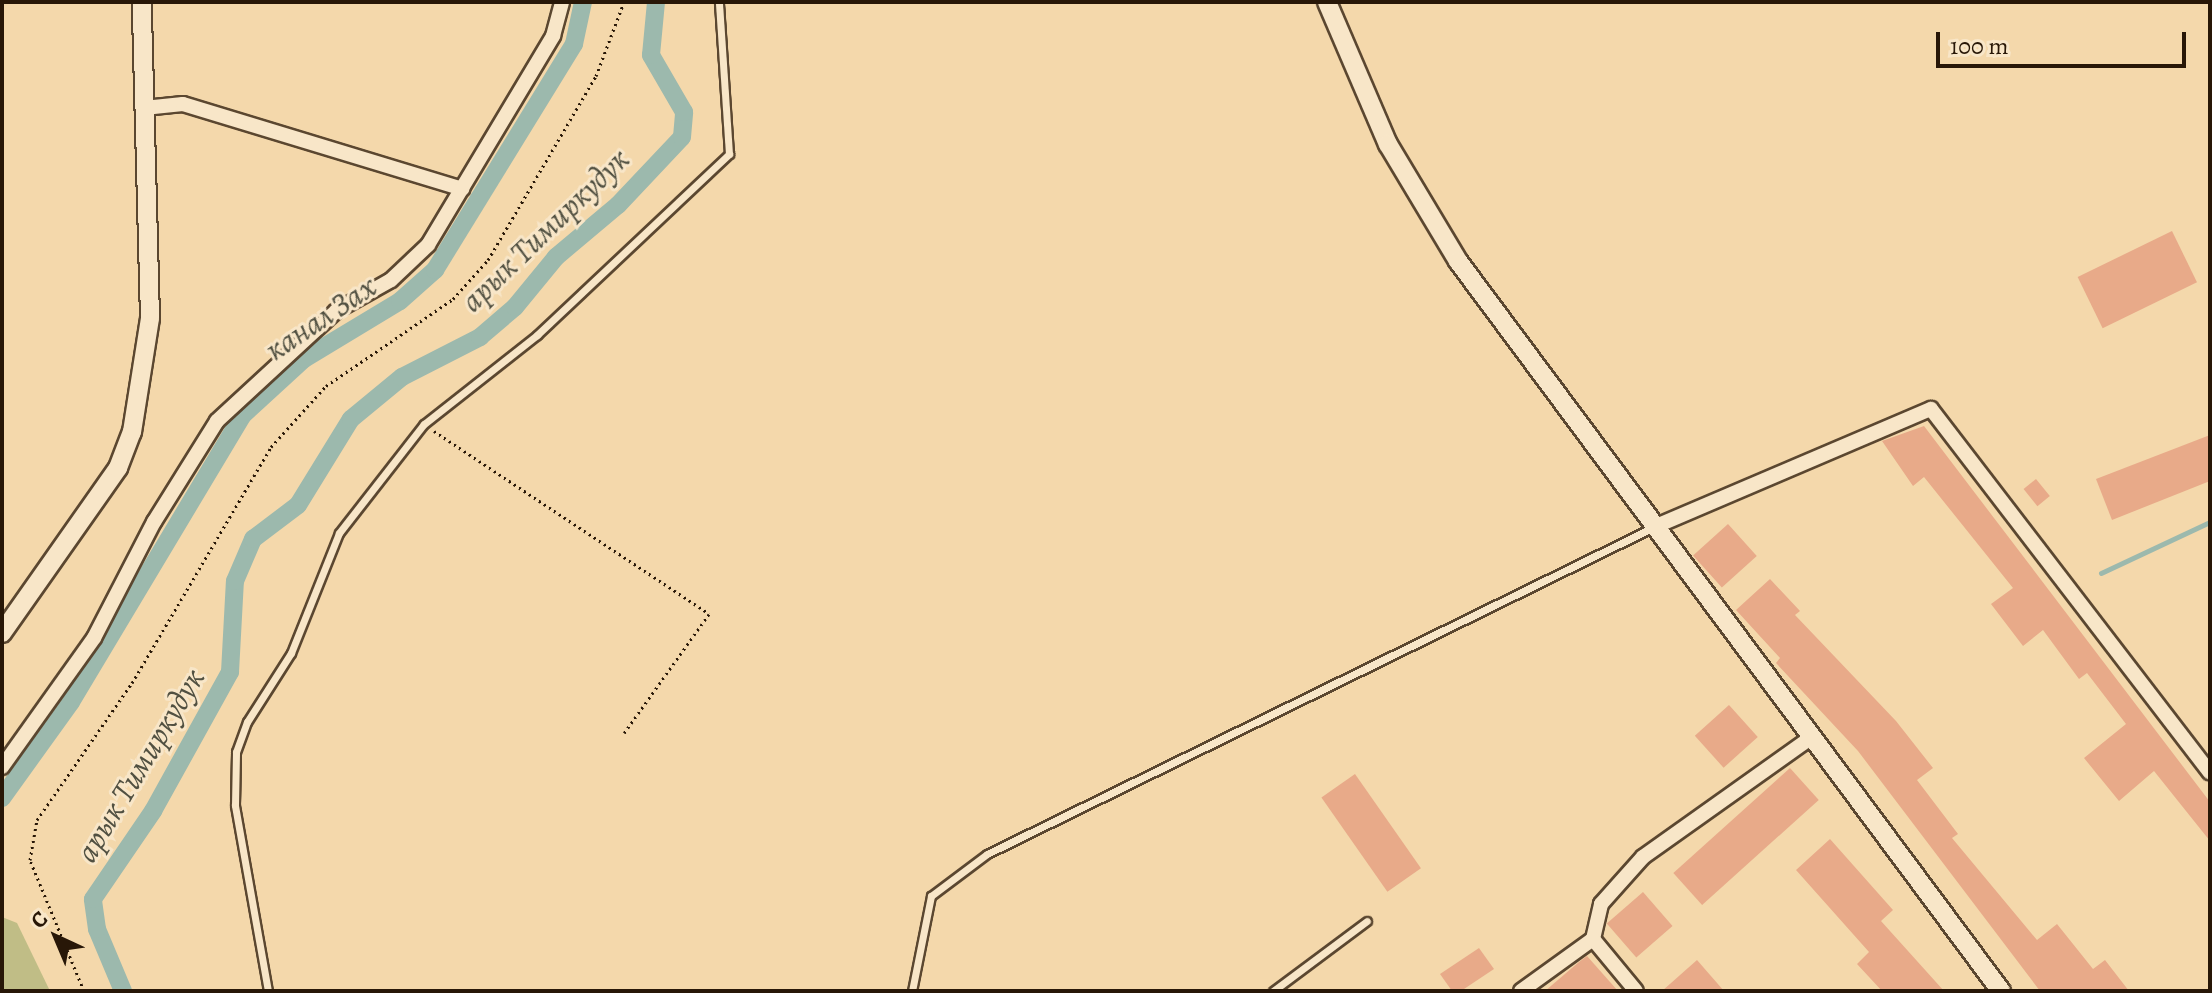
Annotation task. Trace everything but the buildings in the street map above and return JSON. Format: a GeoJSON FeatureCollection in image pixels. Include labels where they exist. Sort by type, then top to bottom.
{"type":"FeatureCollection","features":[{"type":"Feature","properties":{"kind":"main road"},"geometry":{"type":"LineString","coordinates":[[2,633],[118,468],[132,432],[150,318],[142,2]]}},
{"type":"Feature","properties":{"kind":"main road"},"geometry":{"type":"LineString","coordinates":[[1327,2],[1416,196],[1654,527],[2001,991]]}},
{"type":"Feature","properties":{"kind":"street"},"geometry":{"type":"LineString","coordinates":[[2,767],[94,638],[154,522],[217,421],[336,311],[391,280],[428,245],[553,36],[562,2]]}},
{"type":"Feature","properties":{"kind":"street"},"geometry":{"type":"LineString","coordinates":[[144,108],[183,104],[462,189]]}},
{"type":"Feature","properties":{"kind":"street"},"geometry":{"type":"LineString","coordinates":[[1654,527],[1931,409],[2210,772]]}},
{"type":"Feature","properties":{"kind":"street"},"geometry":{"type":"LineString","coordinates":[[1521,991],[1593,939],[1601,904],[1643,857],[1812,737]]}},
{"type":"Feature","properties":{"kind":"street"},"geometry":{"type":"LineString","coordinates":[[1593,939],[1636,991]]}},
{"type":"Feature","properties":{"kind":"lane"},"geometry":{"type":"LineString","coordinates":[[268,991],[235,805],[236,752],[247,722],[291,653],[339,533],[424,424],[537,335],[729,154],[719,2]]}},
{"type":"Feature","properties":{"kind":"lane"},"geometry":{"type":"LineString","coordinates":[[912,991],[931,896],[987,854],[1654,527]]}},
{"type":"Feature","properties":{"kind":"lane"},"geometry":{"type":"LineString","coordinates":[[1273,991],[1367,921]]}},
{"type":"Feature","properties":{"kind":"path"},"geometry":{"type":"LineString","coordinates":[[84,991],[30,860],[37,820],[132,683],[271,447],[326,386],[453,299],[488,260],[596,76],[624,2]]}},
{"type":"Feature","properties":{"kind":"path"},"geometry":{"type":"LineString","coordinates":[[424,424],[709,614],[624,733]]}},
{"type":"Feature","properties":{"kind":"shaded area"},"geometry":{"type":"Polygon","coordinates":[[[2,917],[17,923],[50,991],[2,991],[2,917]]]}},
{"type":"Feature","properties":{"kind":"waterway","name":"канал Зах"},"geometry":{"type":"LineString","coordinates":[[2,798],[71,702],[243,415],[304,359],[400,301],[435,270],[574,44],[583,2]]}},
{"type":"Feature","properties":{"kind":"waterway","name":"арык Тимиркудук"},"geometry":{"type":"LineString","coordinates":[[123,991],[97,929],[93,899],[153,811],[230,672],[235,581],[253,539],[298,505],[351,419],[402,377],[480,337],[515,307],[556,257],[618,205],[682,137],[684,112],[651,55],[656,2]]}},
{"type":"Feature","properties":{"kind":"waterway"},"geometry":{"type":"LineString","coordinates":[[2101,573],[2210,522]]}}]}
